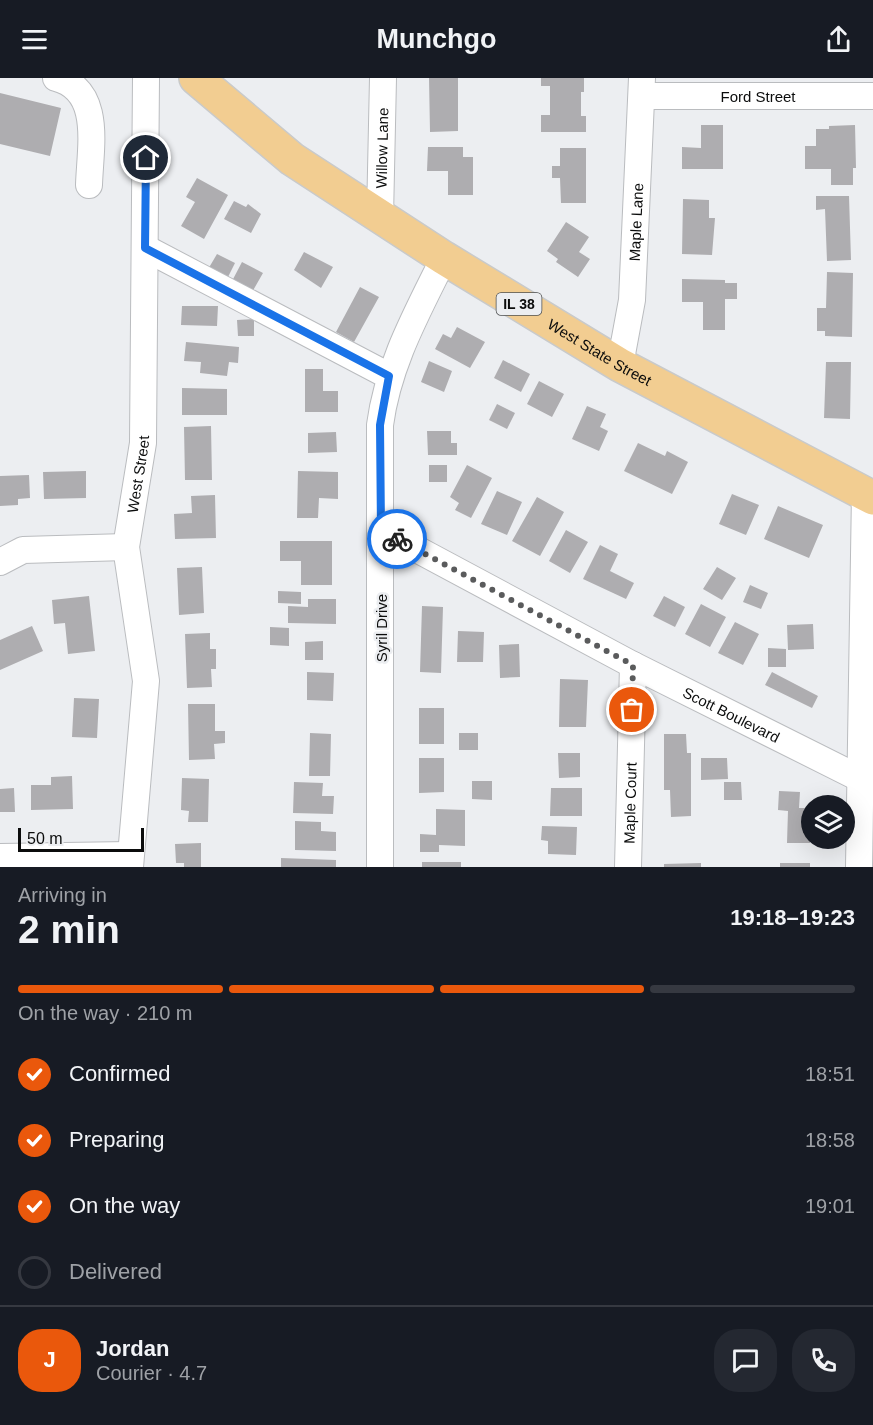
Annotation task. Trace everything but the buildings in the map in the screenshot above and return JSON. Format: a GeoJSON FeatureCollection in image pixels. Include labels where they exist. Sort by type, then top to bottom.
{"type":"FeatureCollection","features":[{"type":"Feature","properties":{"kind":"main road","name":"West State Street"},"geometry":{"type":"LineString","coordinates":[[196,78],[292,159],[444,258],[620,365],[869,495]]}},
{"type":"Feature","properties":{"kind":"street"},"geometry":{"type":"LineString","coordinates":[[56,78],[81,91],[88,105],[91,124],[89,185]]}},
{"type":"Feature","properties":{"kind":"street","name":"West Street"},"geometry":{"type":"LineString","coordinates":[[130,861],[146,681],[126,547],[142,443],[146,78]]}},
{"type":"Feature","properties":{"kind":"street","name":"Willow Lane"},"geometry":{"type":"LineString","coordinates":[[380,217],[383,78]]}},
{"type":"Feature","properties":{"kind":"street","name":"Ford Street"},"geometry":{"type":"LineString","coordinates":[[642,87],[873,96]]}},
{"type":"Feature","properties":{"kind":"street","name":"Maple Lane"},"geometry":{"type":"LineString","coordinates":[[620,365],[632,300],[642,87]]}},
{"type":"Feature","properties":{"kind":"street"},"geometry":{"type":"LineString","coordinates":[[145,248],[389,376]]}},
{"type":"Feature","properties":{"kind":"street","name":"Syril Drive"},"geometry":{"type":"LineString","coordinates":[[380,867],[380,425],[389,376],[404,339],[444,258]]}},
{"type":"Feature","properties":{"kind":"street"},"geometry":{"type":"LineString","coordinates":[[860,867],[869,495]]}},
{"type":"Feature","properties":{"kind":"street","name":"Scott Boulevard"},"geometry":{"type":"LineString","coordinates":[[381,530],[633,665],[861,779]]}},
{"type":"Feature","properties":{"kind":"street"},"geometry":{"type":"LineString","coordinates":[[0,562],[23,550],[126,547]]}},
{"type":"Feature","properties":{"kind":"street","name":"Maple Court"},"geometry":{"type":"LineString","coordinates":[[628,867],[633,665]]}},
{"type":"Feature","properties":{"kind":"street"},"geometry":{"type":"LineString","coordinates":[[0,857],[130,861]]}},
{"type":"Feature","properties":{"kind":"way so far"},"geometry":{"type":"LineString","coordinates":[[397,539],[633,665],[632,710]]}},
{"type":"Feature","properties":{"kind":"route"},"geometry":{"type":"LineString","coordinates":[[146,158],[145,248],[389,376],[384,393],[380,425],[381,530],[397,539]]}}]}
